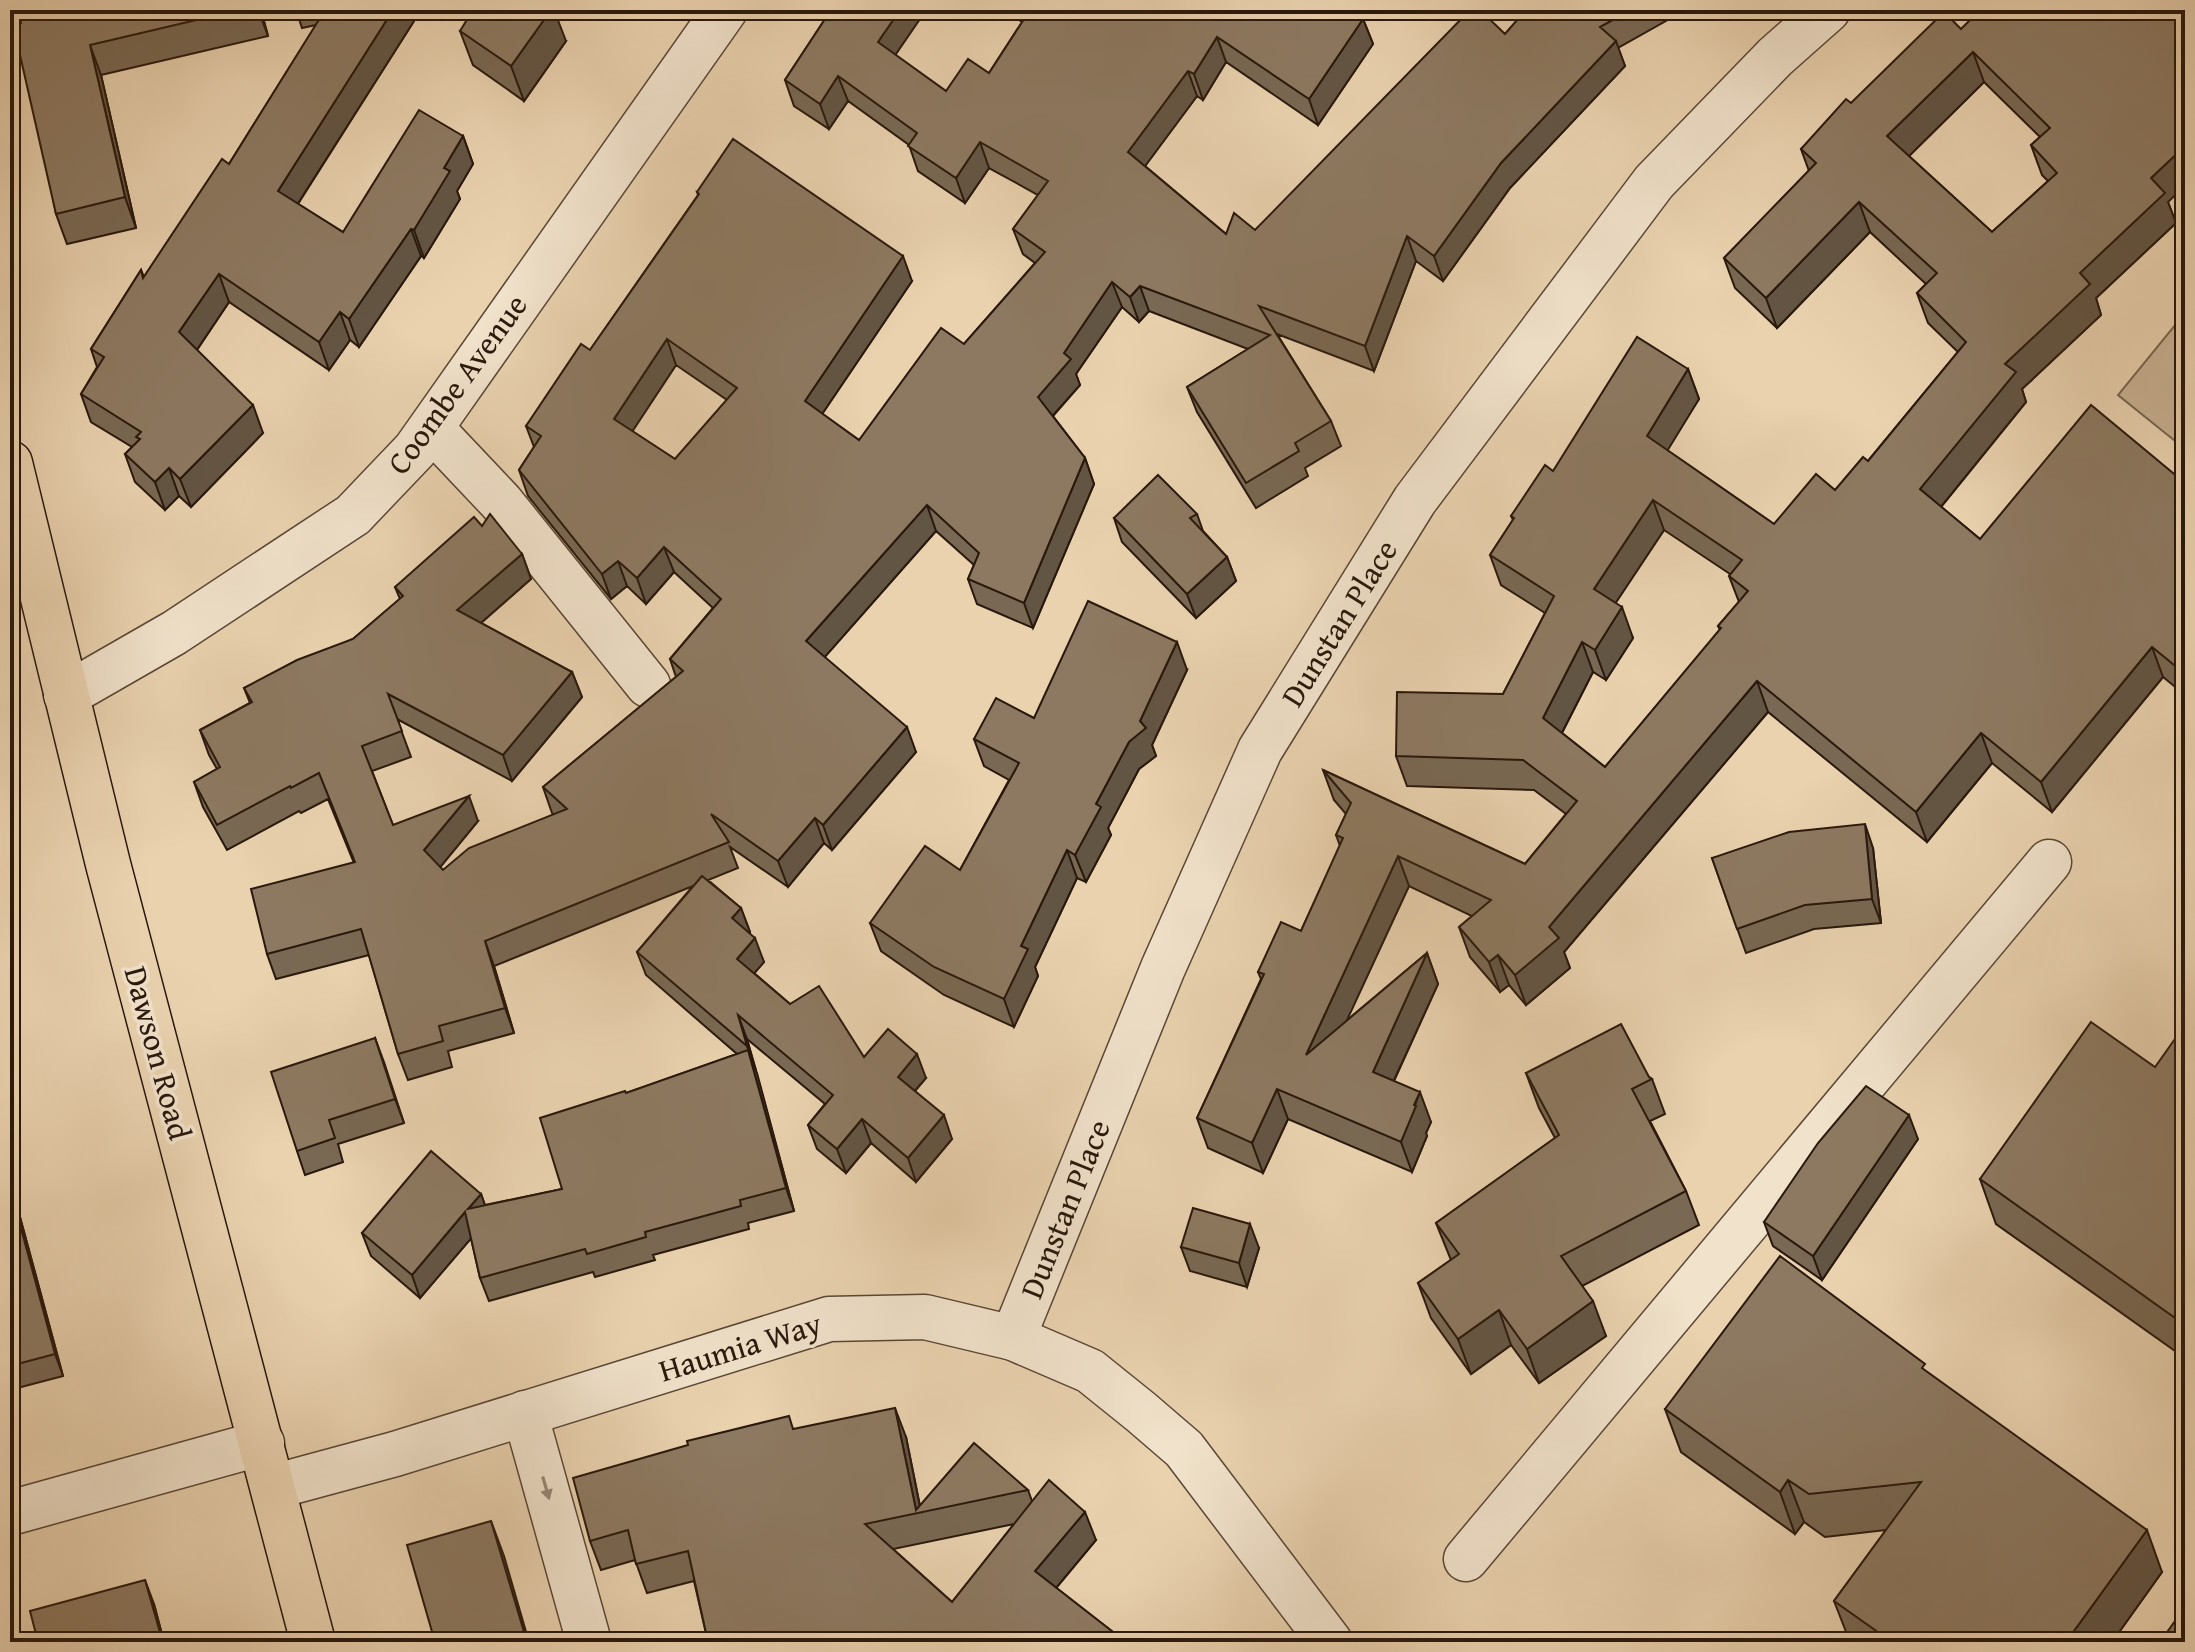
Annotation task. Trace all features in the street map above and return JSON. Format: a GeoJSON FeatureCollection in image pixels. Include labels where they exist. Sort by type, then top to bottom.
{"type":"FeatureCollection","features":[{"type":"Feature","properties":{"kind":"main road","name":"Dawson Road"},"geometry":{"type":"LineString","coordinates":[[10,463],[66,695],[313,1642]]}},
{"type":"Feature","properties":{"kind":"street","name":"Coombe Avenue"},"geometry":{"type":"LineString","coordinates":[[66,695],[174,633],[353,515],[415,450],[725,10]]}},
{"type":"Feature","properties":{"kind":"street","name":"Dunstan Place"},"geometry":{"type":"LineString","coordinates":[[1013,1338],[1163,968],[1260,750],[1415,500],[1654,182],[1775,57],[1828,10]]}},
{"type":"Feature","properties":{"kind":"street"},"geometry":{"type":"LineString","coordinates":[[431,428],[501,502],[648,685]]}},
{"type":"Feature","properties":{"kind":"street"},"geometry":{"type":"LineString","coordinates":[[1466,1559],[2049,862]]}},
{"type":"Feature","properties":{"kind":"street","name":"Haumia Way"},"geometry":{"type":"LineString","coordinates":[[273,1487],[395,1454],[829,1319],[925,1317],[1013,1338],[1090,1371],[1184,1449],[1330,1642]]}},
{"type":"Feature","properties":{"kind":"street"},"geometry":{"type":"LineString","coordinates":[[525,1413],[589,1642]]}},
{"type":"Feature","properties":{"kind":"street"},"geometry":{"type":"LineString","coordinates":[[10,1513],[262,1443]]}},
{"type":"Feature","properties":{"kind":"shaded area"},"geometry":{"type":"Polygon","coordinates":[[[2180,319],[2185,322],[2185,449],[2118,395],[2180,319]]]}},
{"type":"Feature","properties":{"kind":"building"},"geometry":{"type":"Polygon","coordinates":[[[18,10],[239,10],[90,45],[125,197],[56,214],[13,24],[21,23],[18,10]]]}},
{"type":"Feature","properties":{"kind":"building"},"geometry":{"type":"Polygon","coordinates":[[[325,10],[393,10],[278,191],[343,232],[419,110],[463,136],[444,168],[450,171],[414,230],[411,229],[349,319],[340,312],[319,342],[219,274],[179,332],[253,405],[180,479],[169,468],[155,482],[125,454],[140,439],[136,437],[141,432],[81,394],[104,357],[91,349],[141,270],[143,278],[222,159],[229,164],[325,10]]]}},
{"type":"Feature","properties":{"kind":"building"},"geometry":{"type":"Polygon","coordinates":[[[473,10],[551,10],[511,66],[460,31],[473,10]]]}},
{"type":"Feature","properties":{"kind":"building"},"geometry":{"type":"Polygon","coordinates":[[[831,10],[900,10],[878,42],[946,91],[968,59],[989,73],[1030,10],[1351,10],[1363,19],[1309,99],[1217,37],[1194,74],[1188,71],[1128,152],[1226,234],[1234,213],[1255,230],[1470,10],[1480,10],[1505,34],[1526,10],[1631,10],[1600,27],[1616,41],[1501,163],[1434,256],[1407,236],[1365,346],[1259,306],[1331,421],[1295,443],[1299,451],[1246,483],[1187,387],[1270,335],[1140,286],[1130,297],[1112,282],[1064,353],[1071,359],[1038,397],[1085,458],[1024,603],[968,579],[979,553],[927,505],[806,641],[907,727],[823,825],[815,818],[778,861],[711,814],[729,842],[485,941],[505,1008],[439,1026],[443,1041],[398,1054],[361,929],[267,954],[251,889],[355,862],[319,773],[217,825],[194,782],[220,767],[200,730],[252,702],[244,688],[297,660],[353,639],[403,596],[395,587],[474,517],[482,526],[490,514],[522,554],[457,610],[572,672],[503,755],[388,694],[402,731],[362,746],[393,825],[469,796],[424,850],[443,870],[469,848],[567,809],[543,787],[683,671],[670,659],[721,599],[664,547],[637,578],[618,561],[602,574],[519,470],[541,436],[526,426],[581,344],[590,350],[699,194],[697,192],[733,139],[903,256],[805,401],[859,440],[941,328],[964,344],[1045,252],[1013,229],[1048,181],[980,142],[956,178],[908,146],[917,133],[838,76],[820,104],[785,80],[831,10]],[[667,339],[614,419],[675,459],[737,388],[667,339]]]}},
{"type":"Feature","properties":{"kind":"building"},"geometry":{"type":"Polygon","coordinates":[[[1980,10],[2185,10],[2185,146],[2151,178],[2165,193],[2080,273],[2090,284],[2005,364],[2016,372],[1920,489],[1980,539],[2091,405],[2185,483],[2185,674],[2152,647],[2041,782],[1981,733],[1916,812],[1757,681],[1549,927],[1559,938],[1515,975],[1498,955],[1489,962],[1459,927],[1491,900],[1398,856],[1306,1055],[1427,953],[1373,1072],[1420,1092],[1401,1142],[1277,1089],[1252,1143],[1197,1118],[1264,974],[1258,972],[1281,922],[1301,931],[1343,838],[1336,835],[1351,803],[1323,770],[1525,864],[1577,801],[1523,760],[1396,756],[1397,692],[1503,694],[1554,596],[1490,555],[1514,518],[1511,516],[1545,465],[1553,471],[1637,337],[1688,369],[1647,436],[1774,524],[1816,474],[1835,490],[1863,457],[1868,461],[1966,342],[1917,293],[1937,273],[1859,202],[1766,298],[1724,258],[1816,163],[1801,149],[1846,99],[1851,103],[1944,12],[1961,29],[1980,10]],[[1973,52],[1887,136],[1992,232],[2057,173],[2031,145],[2050,128],[1973,52]],[[1653,500],[1594,589],[1622,607],[1595,650],[1582,642],[1543,718],[1605,767],[1748,591],[1729,576],[1742,560],[1653,500]]]}},
{"type":"Feature","properties":{"kind":"building"},"geometry":{"type":"Polygon","coordinates":[[[1158,475],[1197,514],[1190,518],[1227,557],[1187,594],[1114,518],[1158,475]]]}},
{"type":"Feature","properties":{"kind":"building"},"geometry":{"type":"Polygon","coordinates":[[[1088,601],[1177,642],[1140,721],[1146,728],[1129,742],[1096,804],[1101,807],[1075,855],[1067,850],[1021,946],[1028,949],[1004,999],[934,967],[870,923],[925,846],[960,870],[1019,763],[974,739],[996,698],[1034,718],[1088,601]]]}},
{"type":"Feature","properties":{"kind":"building"},"geometry":{"type":"Polygon","coordinates":[[[1865,824],[1872,899],[1805,905],[1737,929],[1712,858],[1789,832],[1865,824]]]}},
{"type":"Feature","properties":{"kind":"building"},"geometry":{"type":"Polygon","coordinates":[[[702,876],[741,908],[732,918],[755,938],[737,959],[790,1004],[819,986],[864,1057],[888,1029],[917,1054],[898,1077],[944,1115],[908,1158],[862,1119],[837,1149],[808,1125],[833,1095],[738,1015],[747,1046],[637,952],[702,876]]]}},
{"type":"Feature","properties":{"kind":"building"},"geometry":{"type":"Polygon","coordinates":[[[2091,1022],[2155,1067],[2177,1036],[2185,1041],[2185,1325],[1980,1179],[2091,1022]]]}},
{"type":"Feature","properties":{"kind":"building"},"geometry":{"type":"Polygon","coordinates":[[[1621,1024],[1652,1079],[1632,1089],[1686,1191],[1561,1256],[1593,1301],[1527,1349],[1499,1310],[1458,1339],[1418,1283],[1459,1254],[1436,1223],[1559,1135],[1526,1073],[1621,1024]]]}},
{"type":"Feature","properties":{"kind":"building"},"geometry":{"type":"Polygon","coordinates":[[[375,1038],[395,1099],[329,1120],[335,1138],[297,1151],[271,1072],[375,1038]]]}},
{"type":"Feature","properties":{"kind":"building"},"geometry":{"type":"Polygon","coordinates":[[[748,1050],[786,1188],[740,1200],[741,1206],[645,1232],[646,1237],[587,1254],[585,1249],[480,1278],[465,1212],[412,1275],[362,1233],[431,1151],[481,1194],[468,1209],[562,1189],[540,1118],[626,1093],[748,1050]]]}},
{"type":"Feature","properties":{"kind":"building"},"geometry":{"type":"Polygon","coordinates":[[[1866,1086],[1909,1115],[1813,1256],[1764,1222],[1818,1143],[1866,1086]]]}},
{"type":"Feature","properties":{"kind":"building"},"geometry":{"type":"Polygon","coordinates":[[[10,1196],[55,1354],[10,1366],[10,1196]]]}},
{"type":"Feature","properties":{"kind":"building"},"geometry":{"type":"Polygon","coordinates":[[[1193,1208],[1250,1224],[1239,1263],[1181,1247],[1193,1208]]]}},
{"type":"Feature","properties":{"kind":"building"},"geometry":{"type":"Polygon","coordinates":[[[1780,1256],[1925,1364],[1922,1368],[2147,1530],[2066,1642],[1892,1642],[1834,1601],[1921,1482],[1809,1494],[1788,1480],[1780,1492],[1665,1409],[1780,1256]]]}},
{"type":"Feature","properties":{"kind":"building"},"geometry":{"type":"Polygon","coordinates":[[[895,1408],[916,1510],[974,1443],[1028,1490],[865,1524],[952,1602],[1049,1480],[1085,1512],[1035,1571],[1122,1639],[1120,1642],[708,1642],[688,1551],[636,1564],[628,1530],[590,1541],[573,1478],[688,1445],[687,1441],[789,1416],[793,1429],[895,1408]]]}},
{"type":"Feature","properties":{"kind":"building"},"geometry":{"type":"Polygon","coordinates":[[[491,1521],[527,1642],[435,1642],[407,1545],[491,1521]]]}},
{"type":"Feature","properties":{"kind":"building"},"geometry":{"type":"Polygon","coordinates":[[[145,1580],[161,1636],[140,1642],[38,1642],[30,1611],[145,1580]]]}},
{"type":"Feature","properties":{"kind":"building"},"geometry":{"type":"Polygon","coordinates":[[[2185,1607],[2185,1642],[2160,1642],[2185,1607]]]}}]}
